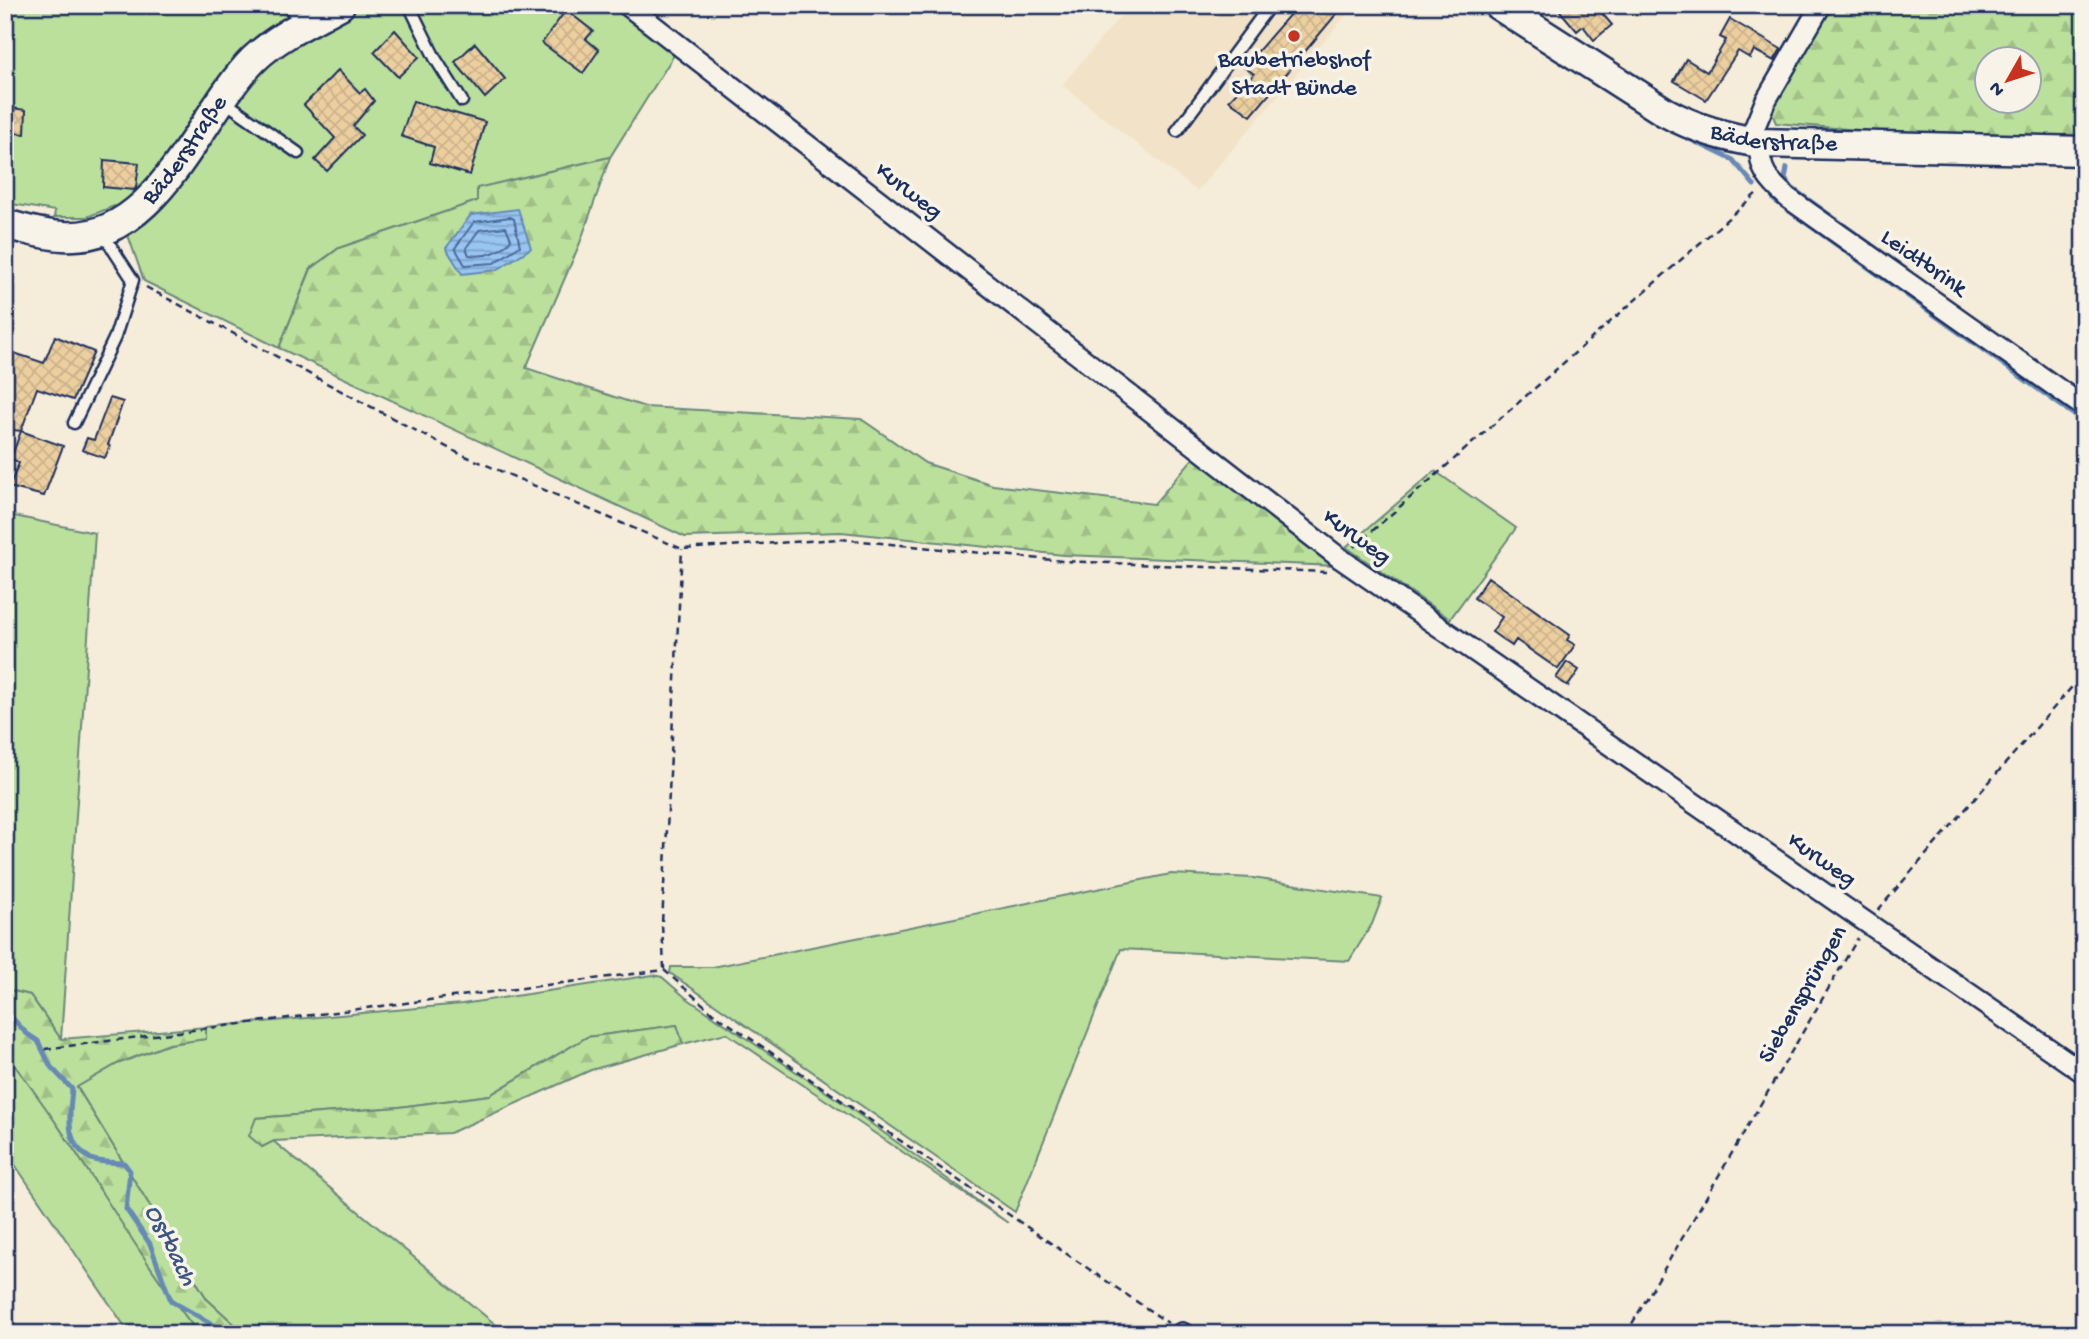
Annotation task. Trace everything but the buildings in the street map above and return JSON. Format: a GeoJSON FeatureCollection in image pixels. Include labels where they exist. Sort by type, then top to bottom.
{"type":"FeatureCollection","features":[{"type":"Feature","properties":{"kind":"street","name":"Bäderstraße"},"geometry":{"type":"LineString","coordinates":[[5,224],[64,236],[101,230],[116,224],[148,201],[163,184],[255,58],[296,15],[340,5]]}},
{"type":"Feature","properties":{"kind":"street","name":"Kurweg"},"geometry":{"type":"LineString","coordinates":[[627,5],[1360,573],[2084,1073]]}},
{"type":"Feature","properties":{"kind":"street","name":"Bäderstraße"},"geometry":{"type":"LineString","coordinates":[[1498,5],[1665,112],[1691,126],[1723,136],[1755,142],[2084,151]]}},
{"type":"Feature","properties":{"kind":"street"},"geometry":{"type":"LineString","coordinates":[[1770,182],[1762,170],[1755,142],[1765,102],[1821,5]]}},
{"type":"Feature","properties":{"kind":"street","name":"Leidtbrink"},"geometry":{"type":"LineString","coordinates":[[1770,182],[1799,206],[2084,407]]}},
{"type":"Feature","properties":{"kind":"lane"},"geometry":{"type":"LineString","coordinates":[[409,5],[435,58],[462,101]]}},
{"type":"Feature","properties":{"kind":"lane"},"geometry":{"type":"LineString","coordinates":[[1177,131],[1270,5]]}},
{"type":"Feature","properties":{"kind":"lane"},"geometry":{"type":"LineString","coordinates":[[222,100],[298,153]]}},
{"type":"Feature","properties":{"kind":"lane"},"geometry":{"type":"LineString","coordinates":[[74,423],[115,337],[133,280],[101,230]]}},
{"type":"Feature","properties":{"kind":"path"},"geometry":{"type":"LineString","coordinates":[[1341,559],[1770,182]]}},
{"type":"Feature","properties":{"kind":"path"},"geometry":{"type":"LineString","coordinates":[[133,280],[456,452],[682,549],[841,539],[1062,561],[1360,573]]}},
{"type":"Feature","properties":{"kind":"path"},"geometry":{"type":"LineString","coordinates":[[682,549],[662,923],[664,970],[713,1013],[1183,1333]]}},
{"type":"Feature","properties":{"kind":"path","name":"Siebensprüngen"},"geometry":{"type":"LineString","coordinates":[[1626,1334],[1867,923],[2084,673]]}},
{"type":"Feature","properties":{"kind":"path"},"geometry":{"type":"LineString","coordinates":[[45,1049],[664,970]]}},
{"type":"Feature","properties":{"kind":"shaded area"},"geometry":{"type":"Polygon","coordinates":[[[1130,5],[1355,5],[1197,191],[1062,85],[1130,5]]]}},
{"type":"Feature","properties":{"kind":"green space"},"geometry":{"type":"Polygon","coordinates":[[[5,5],[614,5],[674,55],[610,157],[478,188],[477,201],[339,248],[311,268],[279,348],[144,281],[114,206],[87,217],[54,217],[55,211],[5,203],[5,5]]]}},
{"type":"Feature","properties":{"kind":"green space"},"geometry":{"type":"Polygon","coordinates":[[[1830,5],[2084,5],[2084,142],[1917,135],[1776,123],[1771,111],[1830,5]]]}},
{"type":"Feature","properties":{"kind":"green space"},"geometry":{"type":"Polygon","coordinates":[[[610,157],[580,243],[526,368],[645,407],[861,419],[925,463],[993,485],[1154,504],[1195,456],[1340,566],[1064,555],[841,532],[685,537],[279,348],[311,269],[339,248],[477,201],[477,188],[610,157]]]}},
{"type":"Feature","properties":{"kind":"green space"},"geometry":{"type":"Polygon","coordinates":[[[1435,471],[1516,528],[1450,619],[1346,547],[1435,471]]]}},
{"type":"Feature","properties":{"kind":"green space"},"geometry":{"type":"Polygon","coordinates":[[[5,514],[95,533],[61,1039],[30,995],[5,989],[5,514]]]}},
{"type":"Feature","properties":{"kind":"green space"},"geometry":{"type":"Polygon","coordinates":[[[1171,874],[1253,878],[1382,898],[1372,924],[1349,961],[1121,949],[1015,1212],[670,973],[671,967],[713,967],[1171,874]]]}},
{"type":"Feature","properties":{"kind":"green space"},"geometry":{"type":"Polygon","coordinates":[[[653,975],[662,977],[685,997],[847,1106],[1008,1223],[726,1033],[683,1044],[677,1025],[587,1037],[490,1095],[399,1107],[257,1118],[262,1147],[273,1141],[507,1334],[245,1334],[207,1299],[77,1087],[117,1064],[169,1044],[205,1039],[206,1027],[462,1004],[653,975]]]}},
{"type":"Feature","properties":{"kind":"green space"},"geometry":{"type":"Polygon","coordinates":[[[5,989],[30,995],[61,1039],[206,1027],[206,1039],[169,1044],[117,1064],[77,1087],[207,1299],[245,1334],[199,1334],[150,1266],[58,1126],[9,1058],[5,1059],[5,989]]]}},
{"type":"Feature","properties":{"kind":"green space"},"geometry":{"type":"Polygon","coordinates":[[[677,1025],[683,1044],[591,1070],[450,1133],[274,1141],[262,1147],[249,1136],[256,1118],[399,1107],[490,1095],[587,1037],[677,1025]]]}},
{"type":"Feature","properties":{"kind":"green space"},"geometry":{"type":"Polygon","coordinates":[[[9,1058],[199,1334],[130,1334],[5,1150],[5,1059],[9,1058]]]}},
{"type":"Feature","properties":{"kind":"water"},"geometry":{"type":"Polygon","coordinates":[[[518,209],[531,248],[497,270],[462,274],[446,248],[471,215],[518,209]]]}},
{"type":"Feature","properties":{"kind":"waterway"},"geometry":{"type":"LineString","coordinates":[[1477,5],[1489,13]]}},
{"type":"Feature","properties":{"kind":"waterway"},"geometry":{"type":"LineString","coordinates":[[2080,5],[2084,15]]}},
{"type":"Feature","properties":{"kind":"waterway"},"geometry":{"type":"LineString","coordinates":[[1677,133],[1733,160],[1754,185]]}},
{"type":"Feature","properties":{"kind":"waterway"},"geometry":{"type":"LineString","coordinates":[[1787,168],[1785,179],[1792,188],[1908,271]]}},
{"type":"Feature","properties":{"kind":"waterway"},"geometry":{"type":"LineString","coordinates":[[1774,200],[2084,422]]}},
{"type":"Feature","properties":{"kind":"waterway","name":"Ostbach"},"geometry":{"type":"LineString","coordinates":[[5,1010],[26,1033],[38,1041],[51,1067],[72,1089],[70,1128],[76,1145],[91,1159],[124,1163],[130,1171],[126,1209],[150,1244],[171,1301],[214,1325],[218,1334]]}},
{"type":"Feature","properties":{"kind":"place","name":"Baubetriebshof Stadt Bünde"},"geometry":{"type":"Point","coordinates":[1294,36]}}]}
